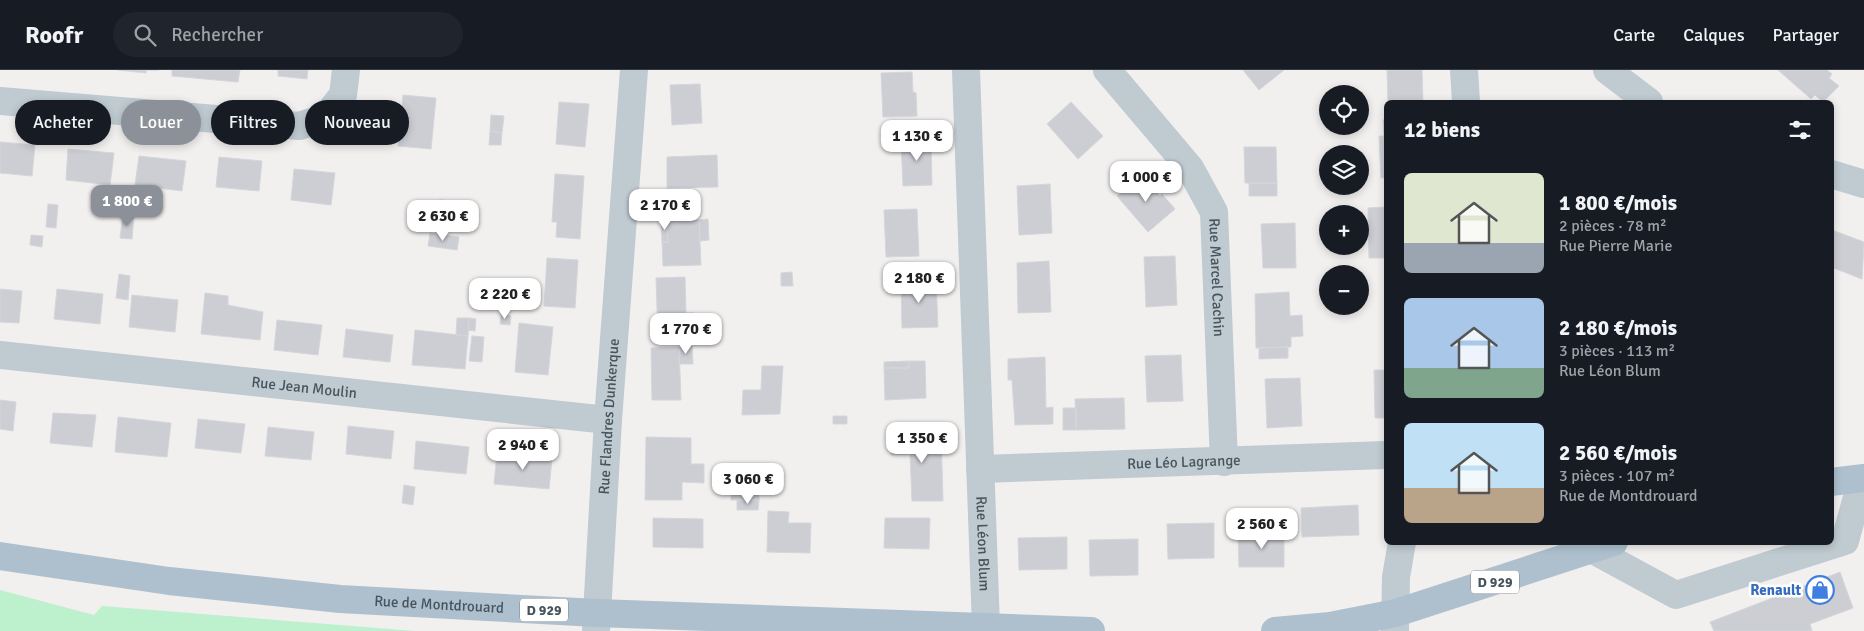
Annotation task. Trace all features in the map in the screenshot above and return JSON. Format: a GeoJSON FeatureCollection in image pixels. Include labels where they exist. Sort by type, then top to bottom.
{"type":"FeatureCollection","features":[{"type":"Feature","properties":{"kind":"main road"},"geometry":{"type":"LineString","coordinates":[[1834,483],[1854,493]]}},
{"type":"Feature","properties":{"kind":"main road","name":"D 929"},"geometry":{"type":"LineString","coordinates":[[1275,631],[1312,630],[1395,622],[1604,546]]}},
{"type":"Feature","properties":{"kind":"main road","name":"Rue de Montdrouard"},"geometry":{"type":"LineString","coordinates":[[0,556],[169,581],[340,599],[597,622],[986,627],[1091,631]]}},
{"type":"Feature","properties":{"kind":"street"},"geometry":{"type":"LineString","coordinates":[[0,101],[299,126],[326,118],[343,95],[346,70]]}},
{"type":"Feature","properties":{"kind":"street","name":"Rue Flandres Dunkerque"},"geometry":{"type":"LineString","coordinates":[[597,622],[608,420],[634,70]]}},
{"type":"Feature","properties":{"kind":"street","name":"Rue Léon Blum"},"geometry":{"type":"LineString","coordinates":[[966,70],[986,627]]}},
{"type":"Feature","properties":{"kind":"street","name":"Rue Marcel Cachin"},"geometry":{"type":"LineString","coordinates":[[1107,70],[1190,168],[1214,212],[1224,462]]}},
{"type":"Feature","properties":{"kind":"street"},"geometry":{"type":"LineString","coordinates":[[1464,70],[1466,100]]}},
{"type":"Feature","properties":{"kind":"street"},"geometry":{"type":"LineString","coordinates":[[1607,70],[1646,100]]}},
{"type":"Feature","properties":{"kind":"street"},"geometry":{"type":"LineString","coordinates":[[1834,175],[1864,184]]}},
{"type":"Feature","properties":{"kind":"street","name":"Rue Jean Moulin"},"geometry":{"type":"LineString","coordinates":[[0,355],[608,420]]}},
{"type":"Feature","properties":{"kind":"street","name":"Rue Léo Lagrange"},"geometry":{"type":"LineString","coordinates":[[980,469],[1384,455]]}},
{"type":"Feature","properties":{"kind":"street"},"geometry":{"type":"LineString","coordinates":[[1604,546],[1676,595],[1845,542],[1854,493]]}},
{"type":"Feature","properties":{"kind":"street"},"geometry":{"type":"LineString","coordinates":[[1395,622],[1396,577],[1401,545]]}},
{"type":"Feature","properties":{"kind":"green space"},"geometry":{"type":"Polygon","coordinates":[[[0,590],[94,615],[102,606],[415,631],[0,631],[0,590]]]}},
{"type":"Feature","properties":{"kind":"building"},"geometry":{"type":"Polygon","coordinates":[[[118,70],[146,70],[146,73],[118,70]]]}},
{"type":"Feature","properties":{"kind":"building"},"geometry":{"type":"Polygon","coordinates":[[[172,70],[240,70],[238,82],[172,76],[172,70]]]}},
{"type":"Feature","properties":{"kind":"building"},"geometry":{"type":"Polygon","coordinates":[[[278,70],[308,70],[307,79],[278,76],[278,70]]]}},
{"type":"Feature","properties":{"kind":"building"},"geometry":{"type":"Polygon","coordinates":[[[1243,70],[1284,70],[1259,90],[1243,70]]]}},
{"type":"Feature","properties":{"kind":"building"},"geometry":{"type":"Polygon","coordinates":[[[1387,70],[1422,70],[1423,100],[1388,100],[1387,70]]]}},
{"type":"Feature","properties":{"kind":"building"},"geometry":{"type":"Polygon","coordinates":[[[1778,70],[1827,70],[1832,74],[1829,78],[1839,86],[1825,100],[1821,100],[1815,95],[1811,99],[1778,70]]]}},
{"type":"Feature","properties":{"kind":"building"},"geometry":{"type":"Polygon","coordinates":[[[912,72],[913,92],[916,93],[917,116],[883,117],[881,73],[912,72]]]}},
{"type":"Feature","properties":{"kind":"building"},"geometry":{"type":"Polygon","coordinates":[[[700,84],[702,123],[672,125],[670,85],[700,84]]]}},
{"type":"Feature","properties":{"kind":"building"},"geometry":{"type":"Polygon","coordinates":[[[403,95],[436,98],[431,149],[398,146],[409,145],[409,100],[403,100],[403,95]]]}},
{"type":"Feature","properties":{"kind":"building"},"geometry":{"type":"Polygon","coordinates":[[[559,102],[589,104],[585,147],[556,144],[559,102]]]}},
{"type":"Feature","properties":{"kind":"building"},"geometry":{"type":"Polygon","coordinates":[[[1071,102],[1103,136],[1078,159],[1047,124],[1071,102]]]}},
{"type":"Feature","properties":{"kind":"building"},"geometry":{"type":"Polygon","coordinates":[[[491,115],[504,116],[502,133],[490,131],[491,115]]]}},
{"type":"Feature","properties":{"kind":"building"},"geometry":{"type":"Polygon","coordinates":[[[490,131],[502,133],[501,145],[489,145],[490,131]]]}},
{"type":"Feature","properties":{"kind":"building"},"geometry":{"type":"Polygon","coordinates":[[[1379,136],[1384,136],[1384,178],[1381,178],[1379,136]]]}},
{"type":"Feature","properties":{"kind":"building"},"geometry":{"type":"Polygon","coordinates":[[[931,139],[932,185],[903,186],[901,140],[931,139]]]}},
{"type":"Feature","properties":{"kind":"building"},"geometry":{"type":"Polygon","coordinates":[[[0,142],[15,143],[15,145],[35,145],[32,176],[0,173],[0,142]]]}},
{"type":"Feature","properties":{"kind":"building"},"geometry":{"type":"Polygon","coordinates":[[[1244,147],[1276,147],[1277,183],[1245,183],[1244,147]]]}},
{"type":"Feature","properties":{"kind":"building"},"geometry":{"type":"Polygon","coordinates":[[[68,149],[114,153],[110,185],[66,180],[68,149]]]}},
{"type":"Feature","properties":{"kind":"building"},"geometry":{"type":"Polygon","coordinates":[[[717,155],[718,187],[667,188],[667,157],[717,155]]]}},
{"type":"Feature","properties":{"kind":"building"},"geometry":{"type":"Polygon","coordinates":[[[139,156],[186,161],[182,191],[135,185],[139,156]]]}},
{"type":"Feature","properties":{"kind":"building"},"geometry":{"type":"Polygon","coordinates":[[[219,157],[262,161],[259,191],[216,187],[219,157]]]}},
{"type":"Feature","properties":{"kind":"building"},"geometry":{"type":"Polygon","coordinates":[[[294,169],[335,173],[331,205],[291,200],[294,169]]]}},
{"type":"Feature","properties":{"kind":"building"},"geometry":{"type":"Polygon","coordinates":[[[555,174],[584,176],[580,239],[556,237],[557,222],[552,222],[555,174]]]}},
{"type":"Feature","properties":{"kind":"building"},"geometry":{"type":"Polygon","coordinates":[[[1142,175],[1160,196],[1162,194],[1175,209],[1148,232],[1117,196],[1142,175]]]}},
{"type":"Feature","properties":{"kind":"building"},"geometry":{"type":"Polygon","coordinates":[[[1249,183],[1277,183],[1277,196],[1249,196],[1249,183]]]}},
{"type":"Feature","properties":{"kind":"building"},"geometry":{"type":"Polygon","coordinates":[[[1050,184],[1052,233],[1019,235],[1017,186],[1050,184]]]}},
{"type":"Feature","properties":{"kind":"building"},"geometry":{"type":"Polygon","coordinates":[[[439,200],[462,202],[461,213],[438,211],[439,200]]]}},
{"type":"Feature","properties":{"kind":"building"},"geometry":{"type":"Polygon","coordinates":[[[48,204],[58,205],[56,228],[46,227],[48,204]]]}},
{"type":"Feature","properties":{"kind":"building"},"geometry":{"type":"Polygon","coordinates":[[[1384,207],[1384,258],[1369,258],[1369,208],[1384,207]]]}},
{"type":"Feature","properties":{"kind":"building"},"geometry":{"type":"Polygon","coordinates":[[[917,209],[919,256],[886,257],[884,210],[917,209]]]}},
{"type":"Feature","properties":{"kind":"building"},"geometry":{"type":"Polygon","coordinates":[[[123,215],[134,216],[132,239],[120,238],[123,215]]]}},
{"type":"Feature","properties":{"kind":"building"},"geometry":{"type":"Polygon","coordinates":[[[708,219],[709,240],[700,241],[699,220],[708,219]]]}},
{"type":"Feature","properties":{"kind":"building"},"geometry":{"type":"Polygon","coordinates":[[[667,220],[668,242],[662,242],[661,221],[667,220]]]}},
{"type":"Feature","properties":{"kind":"building"},"geometry":{"type":"Polygon","coordinates":[[[667,220],[699,220],[701,265],[663,266],[662,242],[668,242],[667,220]]]}},
{"type":"Feature","properties":{"kind":"building"},"geometry":{"type":"Polygon","coordinates":[[[1295,223],[1296,268],[1263,268],[1261,224],[1295,223]]]}},
{"type":"Feature","properties":{"kind":"building"},"geometry":{"type":"Polygon","coordinates":[[[1834,231],[1864,242],[1862,279],[1834,268],[1834,231]]]}},
{"type":"Feature","properties":{"kind":"building"},"geometry":{"type":"Polygon","coordinates":[[[430,233],[459,237],[457,250],[428,246],[430,233]]]}},
{"type":"Feature","properties":{"kind":"building"},"geometry":{"type":"Polygon","coordinates":[[[31,235],[43,236],[42,247],[30,245],[31,235]]]}},
{"type":"Feature","properties":{"kind":"building"},"geometry":{"type":"Polygon","coordinates":[[[1175,256],[1177,305],[1146,307],[1144,257],[1175,256]]]}},
{"type":"Feature","properties":{"kind":"building"},"geometry":{"type":"Polygon","coordinates":[[[547,258],[578,260],[575,308],[544,306],[547,258]]]}},
{"type":"Feature","properties":{"kind":"building"},"geometry":{"type":"Polygon","coordinates":[[[1049,261],[1051,312],[1018,313],[1017,263],[1049,261]]]}},
{"type":"Feature","properties":{"kind":"building"},"geometry":{"type":"Polygon","coordinates":[[[792,272],[793,286],[781,286],[781,273],[792,272]]]}},
{"type":"Feature","properties":{"kind":"building"},"geometry":{"type":"Polygon","coordinates":[[[119,274],[130,276],[128,300],[116,298],[119,274]]]}},
{"type":"Feature","properties":{"kind":"building"},"geometry":{"type":"Polygon","coordinates":[[[685,277],[686,313],[694,313],[695,326],[687,326],[687,337],[658,338],[656,278],[685,277]]]}},
{"type":"Feature","properties":{"kind":"building"},"geometry":{"type":"Polygon","coordinates":[[[936,279],[938,327],[902,328],[901,280],[936,279]]]}},
{"type":"Feature","properties":{"kind":"building"},"geometry":{"type":"Polygon","coordinates":[[[0,289],[22,291],[19,323],[0,322],[0,289]]]}},
{"type":"Feature","properties":{"kind":"building"},"geometry":{"type":"Polygon","coordinates":[[[57,289],[103,294],[100,324],[54,319],[57,289]]]}},
{"type":"Feature","properties":{"kind":"building"},"geometry":{"type":"Polygon","coordinates":[[[1289,292],[1290,316],[1302,315],[1303,336],[1291,337],[1291,347],[1256,348],[1255,294],[1289,292]]]}},
{"type":"Feature","properties":{"kind":"building"},"geometry":{"type":"Polygon","coordinates":[[[205,293],[228,296],[228,305],[263,312],[260,340],[201,334],[205,293]]]}},
{"type":"Feature","properties":{"kind":"building"},"geometry":{"type":"Polygon","coordinates":[[[132,295],[178,300],[175,332],[129,327],[132,295]]]}},
{"type":"Feature","properties":{"kind":"building"},"geometry":{"type":"Polygon","coordinates":[[[501,314],[511,316],[510,325],[500,324],[501,314]]]}},
{"type":"Feature","properties":{"kind":"building"},"geometry":{"type":"Polygon","coordinates":[[[457,318],[469,318],[468,336],[456,335],[457,318]]]}},
{"type":"Feature","properties":{"kind":"building"},"geometry":{"type":"Polygon","coordinates":[[[469,318],[476,319],[475,331],[468,330],[469,318]]]}},
{"type":"Feature","properties":{"kind":"building"},"geometry":{"type":"Polygon","coordinates":[[[277,320],[322,325],[318,355],[274,350],[277,320]]]}},
{"type":"Feature","properties":{"kind":"building"},"geometry":{"type":"Polygon","coordinates":[[[519,323],[553,327],[548,375],[515,372],[519,323]]]}},
{"type":"Feature","properties":{"kind":"building"},"geometry":{"type":"Polygon","coordinates":[[[346,329],[393,335],[390,362],[343,357],[346,329]]]}},
{"type":"Feature","properties":{"kind":"building"},"geometry":{"type":"Polygon","coordinates":[[[415,330],[468,336],[465,369],[412,365],[415,330]]]}},
{"type":"Feature","properties":{"kind":"building"},"geometry":{"type":"Polygon","coordinates":[[[472,336],[484,337],[482,362],[469,361],[472,336]]]}},
{"type":"Feature","properties":{"kind":"building"},"geometry":{"type":"Polygon","coordinates":[[[692,346],[693,364],[679,364],[679,347],[692,346]]]}},
{"type":"Feature","properties":{"kind":"building"},"geometry":{"type":"Polygon","coordinates":[[[679,347],[681,400],[652,400],[651,348],[679,347]]]}},
{"type":"Feature","properties":{"kind":"building"},"geometry":{"type":"Polygon","coordinates":[[[1288,347],[1288,358],[1259,359],[1259,348],[1288,347]]]}},
{"type":"Feature","properties":{"kind":"building"},"geometry":{"type":"Polygon","coordinates":[[[1181,355],[1183,401],[1147,402],[1145,356],[1181,355]]]}},
{"type":"Feature","properties":{"kind":"building"},"geometry":{"type":"Polygon","coordinates":[[[1045,357],[1046,408],[1053,407],[1053,424],[1015,425],[1012,380],[1008,380],[1008,359],[1045,357]]]}},
{"type":"Feature","properties":{"kind":"building"},"geometry":{"type":"Polygon","coordinates":[[[909,361],[909,368],[884,368],[884,362],[909,361]]]}},
{"type":"Feature","properties":{"kind":"building"},"geometry":{"type":"Polygon","coordinates":[[[909,361],[925,361],[926,398],[885,400],[884,368],[909,368],[909,361]]]}},
{"type":"Feature","properties":{"kind":"building"},"geometry":{"type":"Polygon","coordinates":[[[762,366],[783,366],[780,414],[742,415],[743,390],[761,390],[762,366]]]}},
{"type":"Feature","properties":{"kind":"building"},"geometry":{"type":"Polygon","coordinates":[[[1374,370],[1384,370],[1384,418],[1375,418],[1374,370]]]}},
{"type":"Feature","properties":{"kind":"building"},"geometry":{"type":"Polygon","coordinates":[[[1300,378],[1302,426],[1267,428],[1265,379],[1300,378]]]}},
{"type":"Feature","properties":{"kind":"building"},"geometry":{"type":"Polygon","coordinates":[[[1124,398],[1125,429],[1076,430],[1075,399],[1124,398]]]}},
{"type":"Feature","properties":{"kind":"building"},"geometry":{"type":"Polygon","coordinates":[[[0,400],[16,402],[13,431],[0,429],[0,400]]]}},
{"type":"Feature","properties":{"kind":"building"},"geometry":{"type":"Polygon","coordinates":[[[1063,408],[1076,408],[1076,430],[1063,430],[1063,408]]]}},
{"type":"Feature","properties":{"kind":"building"},"geometry":{"type":"Polygon","coordinates":[[[53,413],[96,415],[92,447],[50,443],[53,413]]]}},
{"type":"Feature","properties":{"kind":"building"},"geometry":{"type":"Polygon","coordinates":[[[833,416],[847,416],[847,424],[833,424],[833,416]]]}},
{"type":"Feature","properties":{"kind":"building"},"geometry":{"type":"Polygon","coordinates":[[[118,417],[171,423],[167,457],[115,452],[118,417]]]}},
{"type":"Feature","properties":{"kind":"building"},"geometry":{"type":"Polygon","coordinates":[[[198,419],[245,424],[241,453],[195,448],[198,419]]]}},
{"type":"Feature","properties":{"kind":"building"},"geometry":{"type":"Polygon","coordinates":[[[348,426],[394,431],[391,459],[346,454],[348,426]]]}},
{"type":"Feature","properties":{"kind":"building"},"geometry":{"type":"Polygon","coordinates":[[[268,427],[314,432],[311,460],[265,456],[268,427]]]}},
{"type":"Feature","properties":{"kind":"building"},"geometry":{"type":"Polygon","coordinates":[[[941,433],[943,501],[912,501],[910,454],[891,455],[891,435],[941,433]]]}},
{"type":"Feature","properties":{"kind":"building"},"geometry":{"type":"Polygon","coordinates":[[[646,437],[691,438],[691,464],[704,464],[704,483],[682,482],[682,500],[645,500],[646,437]]]}},
{"type":"Feature","properties":{"kind":"building"},"geometry":{"type":"Polygon","coordinates":[[[416,441],[469,447],[466,474],[414,469],[416,441]]]}},
{"type":"Feature","properties":{"kind":"building"},"geometry":{"type":"Polygon","coordinates":[[[497,453],[552,459],[549,489],[494,484],[497,453]]]}},
{"type":"Feature","properties":{"kind":"building"},"geometry":{"type":"Polygon","coordinates":[[[731,475],[759,475],[759,500],[731,500],[731,475]]]}},
{"type":"Feature","properties":{"kind":"building"},"geometry":{"type":"Polygon","coordinates":[[[404,485],[415,487],[413,505],[402,503],[404,485]]]}},
{"type":"Feature","properties":{"kind":"building"},"geometry":{"type":"Polygon","coordinates":[[[737,500],[759,500],[758,510],[737,510],[737,500]]]}},
{"type":"Feature","properties":{"kind":"building"},"geometry":{"type":"Polygon","coordinates":[[[1358,505],[1359,535],[1302,537],[1301,508],[1358,505]]]}},
{"type":"Feature","properties":{"kind":"building"},"geometry":{"type":"Polygon","coordinates":[[[768,511],[789,512],[788,523],[811,523],[810,553],[767,552],[768,511]]]}},
{"type":"Feature","properties":{"kind":"building"},"geometry":{"type":"Polygon","coordinates":[[[653,518],[703,519],[703,548],[653,547],[653,518]]]}},
{"type":"Feature","properties":{"kind":"building"},"geometry":{"type":"Polygon","coordinates":[[[885,518],[930,518],[929,549],[884,548],[885,518]]]}},
{"type":"Feature","properties":{"kind":"building"},"geometry":{"type":"Polygon","coordinates":[[[1214,523],[1214,558],[1168,559],[1167,524],[1214,523]]]}},
{"type":"Feature","properties":{"kind":"building"},"geometry":{"type":"Polygon","coordinates":[[[1284,530],[1284,567],[1239,567],[1238,534],[1266,534],[1266,531],[1284,530]]]}},
{"type":"Feature","properties":{"kind":"building"},"geometry":{"type":"Polygon","coordinates":[[[1067,537],[1067,569],[1019,570],[1018,538],[1067,537]]]}},
{"type":"Feature","properties":{"kind":"building"},"geometry":{"type":"Polygon","coordinates":[[[1138,539],[1138,575],[1090,576],[1089,540],[1138,539]]]}},
{"type":"Feature","properties":{"kind":"building","name":"Renault"},"geometry":{"type":"Polygon","coordinates":[[[1840,572],[1853,608],[1810,624],[1812,631],[1714,631],[1710,622],[1840,572]]]}},
{"type":"Feature","properties":{"kind":"place","name":"Renault"},"geometry":{"type":"Point","coordinates":[1820,590]}}]}
